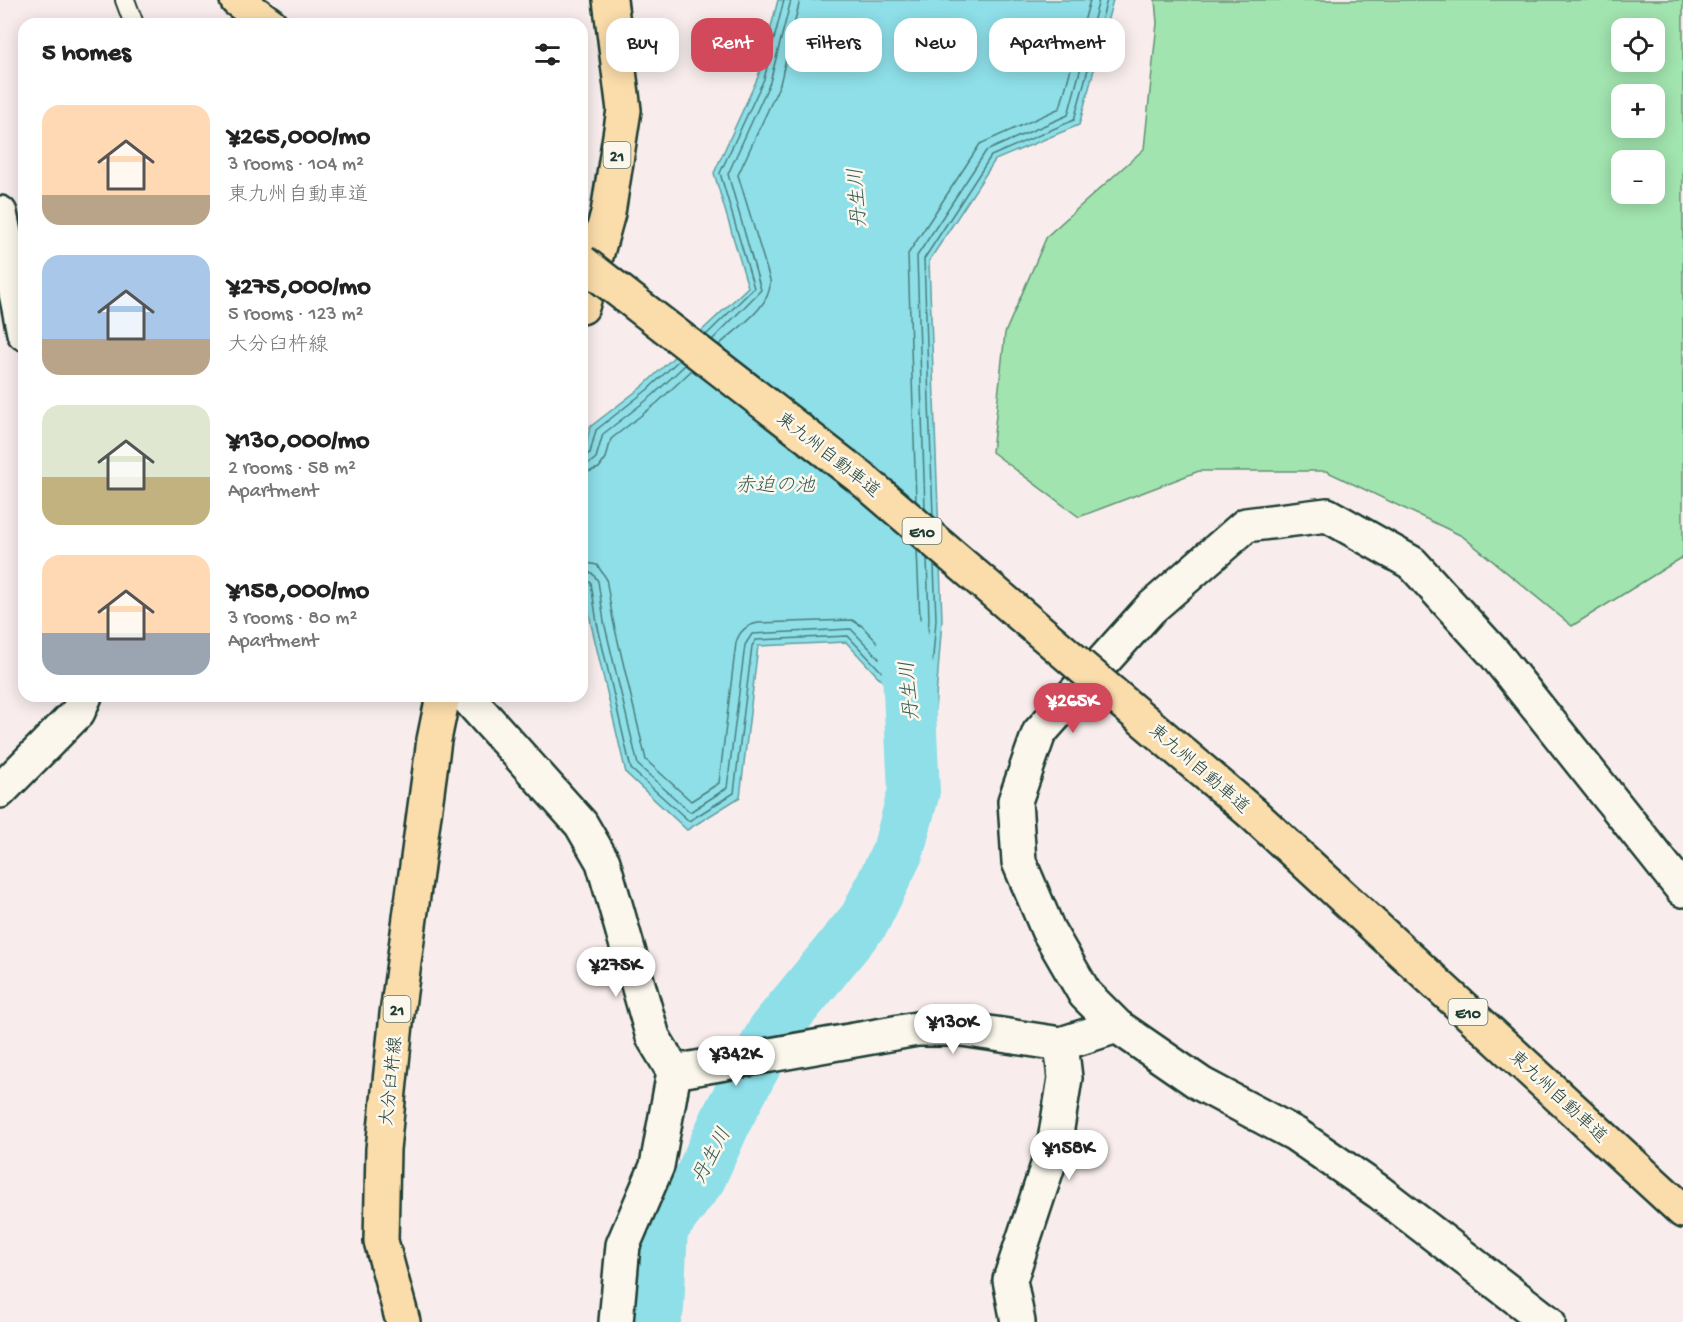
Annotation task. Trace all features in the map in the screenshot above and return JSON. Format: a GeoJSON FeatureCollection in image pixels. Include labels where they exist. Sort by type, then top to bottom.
{"type":"FeatureCollection","features":[{"type":"Feature","properties":{"kind":"main road"},"geometry":{"type":"LineString","coordinates":[[237,0],[262,18]]}},
{"type":"Feature","properties":{"kind":"main road","name":"21"},"geometry":{"type":"LineString","coordinates":[[588,285],[608,213],[624,110],[610,0]]}},
{"type":"Feature","properties":{"kind":"main road","name":"東九州自動車道"},"geometry":{"type":"LineString","coordinates":[[588,267],[861,478],[1252,813],[1683,1211]]}},
{"type":"Feature","properties":{"kind":"main road","name":"大分臼杵線"},"geometry":{"type":"LineString","coordinates":[[403,1322],[381,1241],[383,1149],[396,1014],[434,741],[443,702]]}},
{"type":"Feature","properties":{"kind":"street"},"geometry":{"type":"LineString","coordinates":[[0,213],[18,303]]}},
{"type":"Feature","properties":{"kind":"street"},"geometry":{"type":"LineString","coordinates":[[1548,1322],[1379,1192],[1295,1134],[1201,1084],[1117,1026],[1086,994],[1048,930],[1020,862],[1015,801],[1039,733],[1150,609],[1246,525],[1327,515],[1412,563],[1495,654],[1683,890]]}},
{"type":"Feature","properties":{"kind":"street"},"geometry":{"type":"LineString","coordinates":[[0,791],[78,712],[82,702]]}},
{"type":"Feature","properties":{"kind":"street"},"geometry":{"type":"LineString","coordinates":[[471,702],[581,824],[603,862],[653,1037],[682,1070]]}},
{"type":"Feature","properties":{"kind":"street"},"geometry":{"type":"LineString","coordinates":[[682,1070],[917,1029],[962,1029],[1061,1044],[1117,1026]]}},
{"type":"Feature","properties":{"kind":"street"},"geometry":{"type":"LineString","coordinates":[[1018,1322],[1011,1280],[1053,1147],[1065,1078],[1061,1044]]}},
{"type":"Feature","properties":{"kind":"street"},"geometry":{"type":"LineString","coordinates":[[616,1322],[623,1245],[657,1166],[682,1070]]}},
{"type":"Feature","properties":{"kind":"lane"},"geometry":{"type":"LineString","coordinates":[[124,0],[132,18]]}},
{"type":"Feature","properties":{"kind":"green space"},"geometry":{"type":"Polygon","coordinates":[[[1155,0],[1683,0],[1683,557],[1572,626],[1462,536],[1326,471],[1199,471],[1079,517],[992,452],[1005,333],[1047,236],[1144,149],[1157,23],[1155,0]]]}},
{"type":"Feature","properties":{"kind":"water","name":"赤迫の池"},"geometry":{"type":"Polygon","coordinates":[[[778,0],[1113,0],[1108,18],[989,18],[989,72],[1093,72],[1079,125],[995,160],[929,261],[942,620],[933,736],[846,642],[758,646],[740,797],[687,830],[626,773],[588,604],[588,436],[590,427],[643,386],[748,287],[714,173],[759,72],[773,72],[773,19],[778,0]]]}},
{"type":"Feature","properties":{"kind":"waterway","name":"丹生川"},"geometry":{"type":"LineString","coordinates":[[654,1322],[658,1308],[662,1229],[700,1178],[728,1116],[774,1030],[865,919],[898,851],[914,791],[908,672],[903,639]]}}]}
